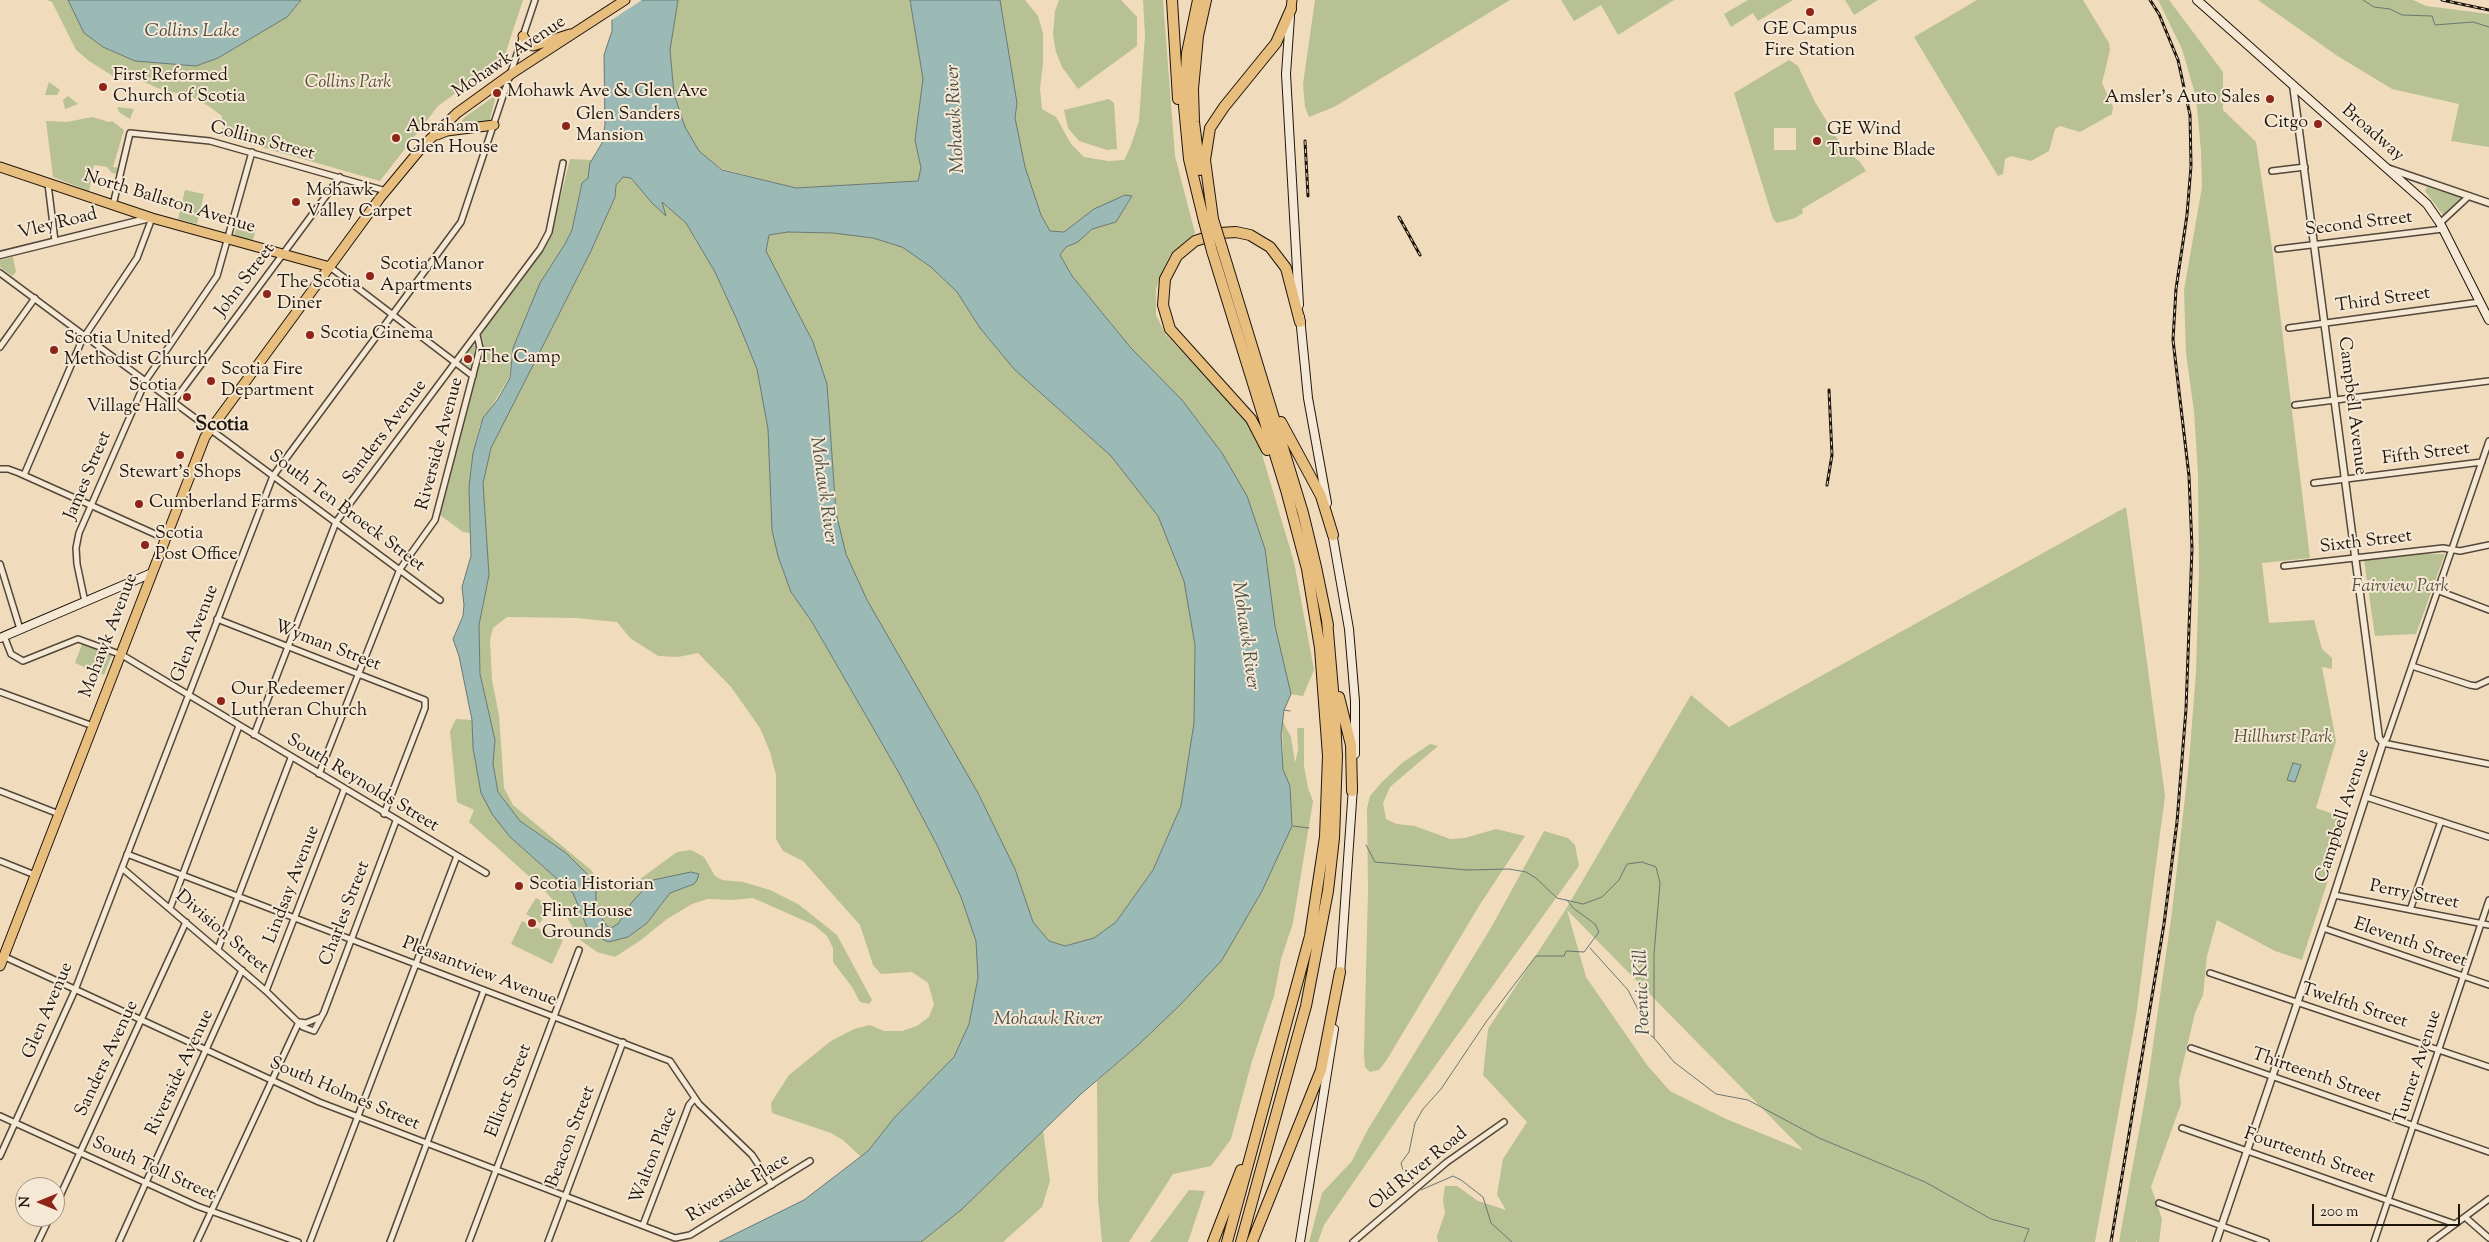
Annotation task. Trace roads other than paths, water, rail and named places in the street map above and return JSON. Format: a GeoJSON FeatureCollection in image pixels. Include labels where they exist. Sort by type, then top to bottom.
{"type":"FeatureCollection","features":[{"type":"Feature","properties":{"kind":"highway"},"geometry":{"type":"LineString","coordinates":[[1172,0],[1182,145],[1196,195],[1208,220]]}},
{"type":"Feature","properties":{"kind":"highway"},"geometry":{"type":"LineString","coordinates":[[1196,195],[1186,141],[1184,89],[1189,34],[1198,0]]}},
{"type":"Feature","properties":{"kind":"highway"},"geometry":{"type":"LineString","coordinates":[[1206,0],[1195,54],[1193,106],[1198,158],[1208,220],[1293,516],[1310,586],[1320,648],[1327,730],[1326,811],[1322,863],[1310,936],[1227,1242]]}},
{"type":"Feature","properties":{"kind":"highway"},"geometry":{"type":"LineString","coordinates":[[1208,220],[1205,160],[1210,128],[1224,106],[1276,43],[1292,4]]}},
{"type":"Feature","properties":{"kind":"highway"},"geometry":{"type":"LineString","coordinates":[[1293,516],[1256,426],[1170,329],[1163,305],[1165,279],[1177,256],[1195,241],[1220,233],[1236,232],[1250,236],[1264,242],[1281,260],[1289,275],[1300,322]]}},
{"type":"Feature","properties":{"kind":"highway"},"geometry":{"type":"LineString","coordinates":[[1217,250],[1285,431],[1321,496],[1333,535]]}},
{"type":"Feature","properties":{"kind":"highway"},"geometry":{"type":"LineString","coordinates":[[1252,346],[1303,513],[1327,620],[1338,694],[1351,745],[1352,792]]}},
{"type":"Feature","properties":{"kind":"highway"},"geometry":{"type":"LineString","coordinates":[[1241,1242],[1303,1020],[1318,954],[1328,891],[1335,820],[1337,756],[1327,620]]}},
{"type":"Feature","properties":{"kind":"highway"},"geometry":{"type":"LineString","coordinates":[[1252,1242],[1321,1070],[1340,972]]}},
{"type":"Feature","properties":{"kind":"highway"},"geometry":{"type":"LineString","coordinates":[[1213,1242],[1269,1091]]}},
{"type":"Feature","properties":{"kind":"main road","name":"Mohawk Avenue"},"geometry":{"type":"LineString","coordinates":[[0,966],[2,956],[122,655],[205,437],[386,191],[432,137],[457,113],[511,74],[626,0]]}},
{"type":"Feature","properties":{"kind":"main road","name":"Broadway"},"geometry":{"type":"LineString","coordinates":[[2197,0],[2428,204],[2442,226],[2489,320]]}},
{"type":"Feature","properties":{"kind":"main road"},"geometry":{"type":"LineString","coordinates":[[1292,4],[1286,74],[1300,322],[1308,398],[1347,612],[1353,674],[1356,738],[1340,972],[1334,1024],[1300,1242]]}},
{"type":"Feature","properties":{"kind":"main road"},"geometry":{"type":"LineString","coordinates":[[524,36],[528,44],[534,46],[547,44],[560,36],[575,34]]}},
{"type":"Feature","properties":{"kind":"main road"},"geometry":{"type":"LineString","coordinates":[[432,137],[447,131],[494,125]]}},
{"type":"Feature","properties":{"kind":"main road","name":"North Ballston Avenue"},"geometry":{"type":"LineString","coordinates":[[0,167],[152,218],[330,267]]}},
{"type":"Feature","properties":{"kind":"main road"},"geometry":{"type":"LineString","coordinates":[[2,637],[152,573]]}},
{"type":"Feature","properties":{"kind":"street","name":"Glen Avenue"},"geometry":{"type":"LineString","coordinates":[[0,1156],[75,990],[187,695],[273,476],[461,222],[535,0]]}},
{"type":"Feature","properties":{"kind":"street","name":"Campbell Avenue"},"geometry":{"type":"LineString","coordinates":[[2216,1242],[2246,1150],[2298,1004],[2383,744],[2379,738],[2316,244],[2293,85]]}},
{"type":"Feature","properties":{"kind":"street","name":"Collins Street"},"geometry":{"type":"LineString","coordinates":[[113,205],[130,133],[210,141],[386,191]]}},
{"type":"Feature","properties":{"kind":"street","name":"James Street"},"geometry":{"type":"LineString","coordinates":[[85,602],[80,583],[76,548],[79,533],[146,380],[217,276],[252,152]]}},
{"type":"Feature","properties":{"kind":"street","name":"Sanders Avenue"},"geometry":{"type":"LineString","coordinates":[[254,735],[336,522],[540,249],[549,232],[562,163]]}},
{"type":"Feature","properties":{"kind":"street"},"geometry":{"type":"LineString","coordinates":[[2272,171],[2305,167]]}},
{"type":"Feature","properties":{"kind":"street"},"geometry":{"type":"LineString","coordinates":[[2390,169],[2489,203]]}},
{"type":"Feature","properties":{"kind":"street"},"geometry":{"type":"LineString","coordinates":[[0,174],[11,171]]}},
{"type":"Feature","properties":{"kind":"street","name":"John Street"},"geometry":{"type":"LineString","coordinates":[[174,401],[340,177]]}},
{"type":"Feature","properties":{"kind":"street"},"geometry":{"type":"LineString","coordinates":[[48,184],[55,240]]}},
{"type":"Feature","properties":{"kind":"street"},"geometry":{"type":"LineString","coordinates":[[2442,226],[2469,196]]}},
{"type":"Feature","properties":{"kind":"street"},"geometry":{"type":"LineString","coordinates":[[24,475],[84,336],[137,258],[152,218]]}},
{"type":"Feature","properties":{"kind":"street","name":"Vley Road"},"geometry":{"type":"LineString","coordinates":[[0,255],[55,240],[152,218]]}},
{"type":"Feature","properties":{"kind":"street","name":"Second Street"},"geometry":{"type":"LineString","coordinates":[[2278,249],[2442,226]]}},
{"type":"Feature","properties":{"kind":"street"},"geometry":{"type":"LineString","coordinates":[[330,267],[473,376]]}},
{"type":"Feature","properties":{"kind":"street","name":"South Ten Broeck Street"},"geometry":{"type":"LineString","coordinates":[[0,273],[440,600]]}},
{"type":"Feature","properties":{"kind":"street"},"geometry":{"type":"LineString","coordinates":[[0,347],[35,298]]}},
{"type":"Feature","properties":{"kind":"street","name":"Third Street"},"geometry":{"type":"LineString","coordinates":[[2289,328],[2480,302]]}},
{"type":"Feature","properties":{"kind":"street","name":"Riverside Avenue"},"geometry":{"type":"LineString","coordinates":[[319,774],[400,569],[435,520],[480,348],[477,335]]}},
{"type":"Feature","properties":{"kind":"street"},"geometry":{"type":"LineString","coordinates":[[2295,405],[2489,381]]}},
{"type":"Feature","properties":{"kind":"street"},"geometry":{"type":"LineString","coordinates":[[2487,762],[2383,744],[2387,738],[2439,591],[2489,441]]}},
{"type":"Feature","properties":{"kind":"street","name":"Fifth Street"},"geometry":{"type":"LineString","coordinates":[[2314,483],[2482,462]]}},
{"type":"Feature","properties":{"kind":"street"},"geometry":{"type":"LineString","coordinates":[[0,469],[8,468],[166,539]]}},
{"type":"Feature","properties":{"kind":"street","name":"Sixth Street"},"geometry":{"type":"LineString","coordinates":[[2284,566],[2444,548],[2460,551],[2489,545]]}},
{"type":"Feature","properties":{"kind":"street"},"geometry":{"type":"LineString","coordinates":[[0,564],[20,629]]}},
{"type":"Feature","properties":{"kind":"street"},"geometry":{"type":"LineString","coordinates":[[2439,591],[2489,610]]}},
{"type":"Feature","properties":{"kind":"street","name":"Wyman Street"},"geometry":{"type":"LineString","coordinates":[[217,619],[422,698],[426,703],[384,814]]}},
{"type":"Feature","properties":{"kind":"street","name":"South Reynolds Street"},"geometry":{"type":"LineString","coordinates":[[2,637],[11,654],[23,661],[78,639],[122,655],[384,814],[486,873]]}},
{"type":"Feature","properties":{"kind":"street"},"geometry":{"type":"LineString","coordinates":[[2412,666],[2470,685],[2476,686],[2489,680]]}},
{"type":"Feature","properties":{"kind":"street"},"geometry":{"type":"LineString","coordinates":[[0,692],[93,726]]}},
{"type":"Feature","properties":{"kind":"street"},"geometry":{"type":"LineString","coordinates":[[170,908],[239,726]]}},
{"type":"Feature","properties":{"kind":"street"},"geometry":{"type":"LineString","coordinates":[[218,950],[292,758]]}},
{"type":"Feature","properties":{"kind":"street","name":"Lindsay Avenue"},"geometry":{"type":"LineString","coordinates":[[266,991],[344,790]]}},
{"type":"Feature","properties":{"kind":"street"},"geometry":{"type":"LineString","coordinates":[[0,791],[59,814]]}},
{"type":"Feature","properties":{"kind":"street"},"geometry":{"type":"LineString","coordinates":[[2366,797],[2489,837]]}},
{"type":"Feature","properties":{"kind":"street","name":"Charles Street"},"geometry":{"type":"LineString","coordinates":[[321,1017],[396,821]]}},
{"type":"Feature","properties":{"kind":"street"},"geometry":{"type":"LineString","coordinates":[[2410,910],[2441,821]]}},
{"type":"Feature","properties":{"kind":"street","name":"Pleasantview Avenue"},"geometry":{"type":"LineString","coordinates":[[127,854],[623,1042],[670,1062],[707,1113],[752,1155],[772,1185]]}},
{"type":"Feature","properties":{"kind":"street"},"geometry":{"type":"LineString","coordinates":[[310,1242],[457,856]]}},
{"type":"Feature","properties":{"kind":"street"},"geometry":{"type":"LineString","coordinates":[[0,861],[35,875]]}},
{"type":"Feature","properties":{"kind":"street","name":"Division Street"},"geometry":{"type":"LineString","coordinates":[[122,868],[242,970],[299,1022]]}},
{"type":"Feature","properties":{"kind":"street","name":"Perry Street"},"geometry":{"type":"LineString","coordinates":[[2334,895],[2489,924]]}},
{"type":"Feature","properties":{"kind":"street","name":"Turner Avenue"},"geometry":{"type":"LineString","coordinates":[[2374,1242],[2489,900]]}},
{"type":"Feature","properties":{"kind":"street","name":"Sanders Avenue"},"geometry":{"type":"LineString","coordinates":[[65,1185],[186,922]]}},
{"type":"Feature","properties":{"kind":"street","name":"Eleventh Street"},"geometry":{"type":"LineString","coordinates":[[2323,928],[2489,985]]}},
{"type":"Feature","properties":{"kind":"street","name":"Elliott Street"},"geometry":{"type":"LineString","coordinates":[[469,1242],[579,950]]}},
{"type":"Feature","properties":{"kind":"street","name":"South Holmes Street"},"geometry":{"type":"LineString","coordinates":[[2,956],[357,1117],[675,1238],[682,1238]]}},
{"type":"Feature","properties":{"kind":"street","name":"Riverside Avenue"},"geometry":{"type":"LineString","coordinates":[[119,1242],[242,970]]}},
{"type":"Feature","properties":{"kind":"street","name":"Twelfth Street"},"geometry":{"type":"LineString","coordinates":[[2210,973],[2489,1067]]}},
{"type":"Feature","properties":{"kind":"street"},"geometry":{"type":"LineString","coordinates":[[390,1242],[484,990]]}},
{"type":"Feature","properties":{"kind":"street"},"geometry":{"type":"LineString","coordinates":[[299,1022],[306,1023],[321,1017]]}},
{"type":"Feature","properties":{"kind":"street"},"geometry":{"type":"LineString","coordinates":[[299,1022],[303,1027],[314,1031],[321,1017]]}},
{"type":"Feature","properties":{"kind":"street"},"geometry":{"type":"LineString","coordinates":[[197,1242],[299,1022]]}},
{"type":"Feature","properties":{"kind":"street","name":"Beacon Street"},"geometry":{"type":"LineString","coordinates":[[548,1242],[623,1042]]}},
{"type":"Feature","properties":{"kind":"street","name":"Thirteenth Street"},"geometry":{"type":"LineString","coordinates":[[2190,1048],[2489,1152]]}},
{"type":"Feature","properties":{"kind":"street","name":"Walton Place"},"geometry":{"type":"LineString","coordinates":[[643,1226],[689,1105],[695,1098]]}},
{"type":"Feature","properties":{"kind":"street","name":"South Toll Street"},"geometry":{"type":"LineString","coordinates":[[0,1116],[211,1212],[298,1242]]}},
{"type":"Feature","properties":{"kind":"street","name":"Old River Road"},"geometry":{"type":"LineString","coordinates":[[1353,1242],[1447,1162],[1504,1122]]}},
{"type":"Feature","properties":{"kind":"street","name":"Fourteenth Street"},"geometry":{"type":"LineString","coordinates":[[2182,1128],[2455,1224]]}},
{"type":"Feature","properties":{"kind":"street","name":"Riverside Place"},"geometry":{"type":"LineString","coordinates":[[682,1238],[705,1226],[810,1161]]}},
{"type":"Feature","properties":{"kind":"street"},"geometry":{"type":"LineString","coordinates":[[2431,1242],[2489,1199]]}},
{"type":"Feature","properties":{"kind":"street"},"geometry":{"type":"LineString","coordinates":[[2159,1203],[2266,1242]]}},
{"type":"Feature","properties":{"kind":"street"},"geometry":{"type":"LineString","coordinates":[[2465,1217],[2489,1238]]}},
{"type":"Feature","properties":{"kind":"street"},"geometry":{"type":"LineString","coordinates":[[38,1242],[45,1227]]}},
{"type":"Feature","properties":{"kind":"water","name":"Collins Lake"},"geometry":{"type":"Polygon","coordinates":[[[68,0],[301,0],[287,17],[218,58],[196,66],[135,61],[103,47],[84,33],[68,0]]]}},
{"type":"Feature","properties":{"kind":"water","name":"Mohawk River"},"geometry":{"type":"Polygon","coordinates":[[[612,0],[678,0],[670,50],[674,94],[685,127],[699,151],[722,170],[796,188],[918,181],[921,168],[915,140],[923,79],[910,0],[1000,0],[1017,103],[1015,118],[1025,167],[1041,215],[1050,231],[1064,232],[1094,209],[1125,195],[1132,196],[1116,222],[1092,229],[1078,242],[1066,247],[1060,255],[1072,276],[1131,348],[1182,400],[1222,453],[1247,496],[1265,549],[1275,626],[1291,694],[1284,710],[1281,735],[1283,770],[1290,786],[1292,826],[1262,891],[1222,960],[1180,1005],[1137,1046],[1081,1094],[961,1210],[921,1242],[719,1242],[804,1200],[868,1151],[894,1118],[954,1057],[969,1024],[978,978],[976,941],[961,897],[937,845],[899,773],[812,622],[791,592],[778,556],[772,530],[768,429],[757,369],[737,320],[715,272],[686,223],[662,202],[666,216],[631,178],[623,177],[616,185],[615,197],[591,251],[491,448],[483,483],[489,575],[479,625],[480,674],[495,740],[493,764],[498,792],[520,821],[566,853],[588,875],[596,891],[596,909],[607,926],[611,928],[618,924],[632,902],[653,880],[691,872],[699,874],[697,880],[694,884],[670,893],[647,923],[628,937],[608,942],[589,932],[573,893],[510,837],[492,814],[481,793],[473,748],[472,720],[459,656],[453,639],[463,616],[462,587],[471,556],[469,487],[473,453],[483,418],[498,399],[510,378],[513,348],[540,283],[572,230],[582,183],[588,178],[590,163],[602,143],[605,125],[604,55],[612,31],[612,0]],[[788,232],[769,235],[766,251],[813,342],[827,384],[836,513],[846,554],[867,600],[978,793],[1015,869],[1033,922],[1049,941],[1065,946],[1094,938],[1116,922],[1153,870],[1181,806],[1194,723],[1195,645],[1184,581],[1158,516],[1111,456],[1014,369],[980,328],[957,292],[931,267],[902,247],[873,238],[833,233],[788,232]]]}},
{"type":"Feature","properties":{"kind":"water"},"geometry":{"type":"Polygon","coordinates":[[[2293,763],[2301,765],[2295,782],[2287,780],[2293,763]]]}},
{"type":"Feature","properties":{"kind":"waterway"},"geometry":{"type":"LineString","coordinates":[[2363,0],[2374,7],[2390,9],[2402,15],[2432,16],[2435,25],[2473,22],[2489,27]]}},
{"type":"Feature","properties":{"kind":"waterway"},"geometry":{"type":"LineString","coordinates":[[1284,710],[1290,711]]}},
{"type":"Feature","properties":{"kind":"waterway","name":"Poentic Kill"},"geometry":{"type":"LineString","coordinates":[[1293,826],[1309,828]]}},
{"type":"Feature","properties":{"kind":"waterway","name":"Poentic Kill"},"geometry":{"type":"LineString","coordinates":[[1366,845],[1375,862],[1468,870],[1509,869],[1526,872],[1536,878],[1557,898],[1583,904],[1602,897],[1619,880],[1627,864],[1642,862],[1656,867],[1660,883],[1654,954],[1654,1038],[1674,1062],[1716,1094],[1748,1100],[1819,1138],[1925,1182],[1991,1219],[2029,1229],[2024,1242]]}},
{"type":"Feature","properties":{"kind":"waterway"},"geometry":{"type":"LineString","coordinates":[[1414,1184],[1403,1170],[1401,1163],[1409,1152],[1415,1123],[1423,1109],[1441,1089],[1486,1022],[1536,956],[1564,956],[1566,951],[1584,952],[1599,932],[1595,924],[1573,908],[1567,900]]}},
{"type":"Feature","properties":{"kind":"waterway"},"geometry":{"type":"LineString","coordinates":[[1590,948],[1628,990],[1642,1017],[1644,1030],[1654,1038]]}},
{"type":"Feature","properties":{"kind":"waterway"},"geometry":{"type":"LineString","coordinates":[[1421,1190],[1453,1176],[1461,1180],[1483,1197],[1491,1223],[1512,1242]]}},
{"type":"Feature","properties":{"kind":"railway"},"geometry":{"type":"LineString","coordinates":[[2111,1242],[2164,924],[2177,822],[2186,709],[2192,548],[2189,476],[2173,340],[2176,289],[2187,215],[2191,166],[2190,115],[2178,60],[2159,14],[2150,0]]}},
{"type":"Feature","properties":{"kind":"railway"},"geometry":{"type":"LineString","coordinates":[[2442,0],[2489,10]]}},
{"type":"Feature","properties":{"kind":"railway"},"geometry":{"type":"LineString","coordinates":[[1305,141],[1308,196]]}},
{"type":"Feature","properties":{"kind":"railway"},"geometry":{"type":"LineString","coordinates":[[1399,217],[1420,255]]}},
{"type":"Feature","properties":{"kind":"railway"},"geometry":{"type":"LineString","coordinates":[[1827,485],[1832,455],[1829,390]]}},
{"type":"Feature","properties":{"kind":"place","name":"GE Campus Fire Station"},"geometry":{"type":"Point","coordinates":[1810,12]}},
{"type":"Feature","properties":{"kind":"place","name":"First Reformed Church of Scotia"},"geometry":{"type":"Point","coordinates":[103,87]}},
{"type":"Feature","properties":{"kind":"place","name":"Mohawk Ave & Glen Ave"},"geometry":{"type":"Point","coordinates":[497,93]}},
{"type":"Feature","properties":{"kind":"place","name":"Amsler's Auto Sales"},"geometry":{"type":"Point","coordinates":[2270,99]}},
{"type":"Feature","properties":{"kind":"place","name":"Citgo"},"geometry":{"type":"Point","coordinates":[2318,124]}},
{"type":"Feature","properties":{"kind":"place","name":"Glen Sanders Mansion"},"geometry":{"type":"Point","coordinates":[566,126]}},
{"type":"Feature","properties":{"kind":"place","name":"Abraham Glen House"},"geometry":{"type":"Point","coordinates":[396,138]}},
{"type":"Feature","properties":{"kind":"place","name":"GE Wind Turbine Blade"},"geometry":{"type":"Point","coordinates":[1817,141]}},
{"type":"Feature","properties":{"kind":"place","name":"Mohawk Valley Carpet"},"geometry":{"type":"Point","coordinates":[296,202]}},
{"type":"Feature","properties":{"kind":"place","name":"Scotia Manor Apartments"},"geometry":{"type":"Point","coordinates":[370,276]}},
{"type":"Feature","properties":{"kind":"place","name":"The Scotia Diner"},"geometry":{"type":"Point","coordinates":[267,294]}},
{"type":"Feature","properties":{"kind":"place","name":"Scotia Cinema"},"geometry":{"type":"Point","coordinates":[310,335]}},
{"type":"Feature","properties":{"kind":"place","name":"Scotia United Methodist Church"},"geometry":{"type":"Point","coordinates":[54,350]}},
{"type":"Feature","properties":{"kind":"place","name":"The Camp"},"geometry":{"type":"Point","coordinates":[468,359]}},
{"type":"Feature","properties":{"kind":"place","name":"Scotia Fire Department"},"geometry":{"type":"Point","coordinates":[211,381]}},
{"type":"Feature","properties":{"kind":"place","name":"Scotia Village Hall"},"geometry":{"type":"Point","coordinates":[187,397]}},
{"type":"Feature","properties":{"kind":"place","name":"Stewart's Shops"},"geometry":{"type":"Point","coordinates":[180,455]}},
{"type":"Feature","properties":{"kind":"place","name":"Cumberland Farms"},"geometry":{"type":"Point","coordinates":[139,504]}},
{"type":"Feature","properties":{"kind":"place","name":"Scotia Post Office"},"geometry":{"type":"Point","coordinates":[145,545]}},
{"type":"Feature","properties":{"kind":"place","name":"Our Redeemer Lutheran Church"},"geometry":{"type":"Point","coordinates":[221,701]}},
{"type":"Feature","properties":{"kind":"place","name":"Scotia Historian"},"geometry":{"type":"Point","coordinates":[519,886]}},
{"type":"Feature","properties":{"kind":"place","name":"Flint House Grounds"},"geometry":{"type":"Point","coordinates":[532,923]}},
{"type":"Feature","properties":{"kind":"district","name":"Scotia"},"geometry":{"type":"Point","coordinates":[222,427]}},
{"type":"Feature","properties":{"kind":"park label","name":"Collins Park"},"geometry":{"type":"Point","coordinates":[348,84]}},
{"type":"Feature","properties":{"kind":"park label","name":"Fairview Park"},"geometry":{"type":"Point","coordinates":[2400,588]}},
{"type":"Feature","properties":{"kind":"park label","name":"Hillhurst Park"},"geometry":{"type":"Point","coordinates":[2283,739]}}]}
